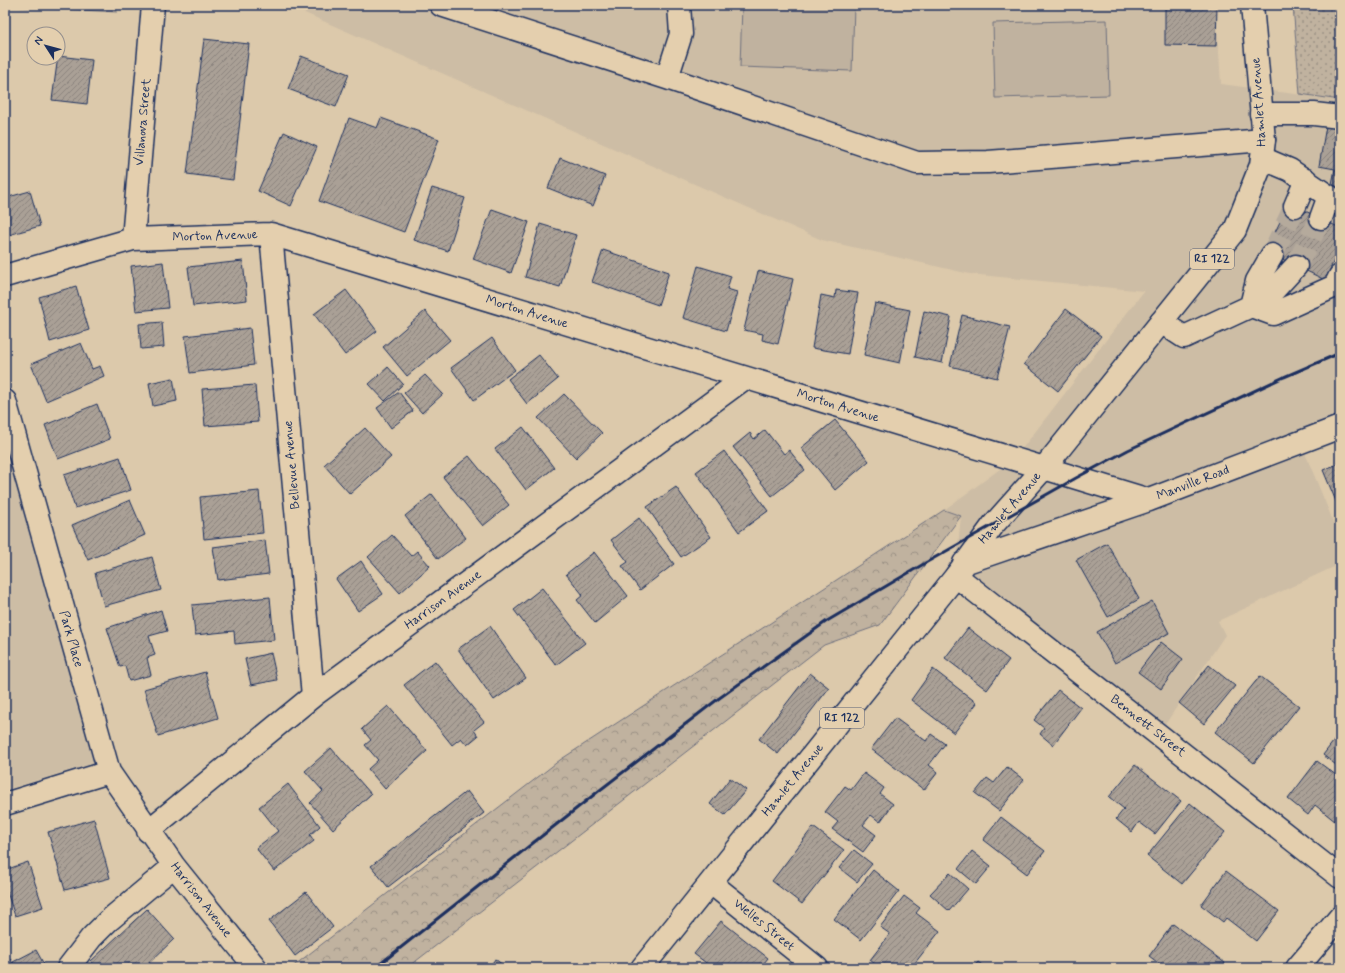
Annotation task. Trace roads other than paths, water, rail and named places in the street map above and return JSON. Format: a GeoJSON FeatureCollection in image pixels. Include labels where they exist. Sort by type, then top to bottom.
{"type":"FeatureCollection","features":[{"type":"Feature","properties":{"kind":"street","name":"Villanova Street"},"geometry":{"type":"LineString","coordinates":[[133,240],[153,5]]}},
{"type":"Feature","properties":{"kind":"street"},"geometry":{"type":"LineString","coordinates":[[441,5],[667,78],[917,163],[988,162],[1263,149],[1290,170],[1334,200],[1321,218]]}},
{"type":"Feature","properties":{"kind":"street"},"geometry":{"type":"LineString","coordinates":[[667,78],[681,34],[679,5]]}},
{"type":"Feature","properties":{"kind":"street","name":"Hamlet Avenue"},"geometry":{"type":"LineString","coordinates":[[642,968],[960,570],[994,524],[1044,468],[1235,230],[1262,165],[1263,149],[1261,114],[1252,5]]}},
{"type":"Feature","properties":{"kind":"street"},"geometry":{"type":"LineString","coordinates":[[1261,114],[1314,114],[1340,117]]}},
{"type":"Feature","properties":{"kind":"street"},"geometry":{"type":"LineString","coordinates":[[1295,206],[1306,180]]}},
{"type":"Feature","properties":{"kind":"street","name":"Morton Avenue"},"geometry":{"type":"LineString","coordinates":[[5,276],[133,240],[271,234],[1044,468]]}},
{"type":"Feature","properties":{"kind":"street","name":"Bellevue Avenue"},"geometry":{"type":"LineString","coordinates":[[271,234],[313,696]]}},
{"type":"Feature","properties":{"kind":"street"},"geometry":{"type":"LineString","coordinates":[[1251,306],[1257,281],[1272,254]]}},
{"type":"Feature","properties":{"kind":"street"},"geometry":{"type":"LineString","coordinates":[[1161,322],[1184,337],[1251,306],[1272,292],[1296,266]]}},
{"type":"Feature","properties":{"kind":"street"},"geometry":{"type":"LineString","coordinates":[[1251,306],[1273,314],[1335,286],[1340,276]]}},
{"type":"Feature","properties":{"kind":"street","name":"Harrison Avenue"},"geometry":{"type":"LineString","coordinates":[[148,831],[313,696],[746,378]]}},
{"type":"Feature","properties":{"kind":"street","name":"Park Place"},"geometry":{"type":"LineString","coordinates":[[5,401],[109,772]]}},
{"type":"Feature","properties":{"kind":"street","name":"Manville Road"},"geometry":{"type":"LineString","coordinates":[[1044,468],[1149,500],[1340,427]]}},
{"type":"Feature","properties":{"kind":"street"},"geometry":{"type":"LineString","coordinates":[[960,570],[1149,500]]}},
{"type":"Feature","properties":{"kind":"street","name":"Bennett Street"},"geometry":{"type":"LineString","coordinates":[[960,570],[1340,877]]}},
{"type":"Feature","properties":{"kind":"street"},"geometry":{"type":"LineString","coordinates":[[5,804],[109,772]]}},
{"type":"Feature","properties":{"kind":"street","name":"Harrison Avenue"},"geometry":{"type":"LineString","coordinates":[[109,772],[148,831],[174,866],[256,968]]}},
{"type":"Feature","properties":{"kind":"street"},"geometry":{"type":"LineString","coordinates":[[68,968],[91,938],[108,921],[174,866]]}},
{"type":"Feature","properties":{"kind":"street","name":"Welles Street"},"geometry":{"type":"LineString","coordinates":[[711,882],[813,967]]}},
{"type":"Feature","properties":{"kind":"street"},"geometry":{"type":"LineString","coordinates":[[1297,968],[1340,917]]}},
{"type":"Feature","properties":{"kind":"tunnel"},"geometry":{"type":"LineString","coordinates":[[1272,255],[1295,206]]}},
{"type":"Feature","properties":{"kind":"tunnel"},"geometry":{"type":"LineString","coordinates":[[1296,266],[1321,218]]}},
{"type":"Feature","properties":{"kind":"railway"},"geometry":{"type":"LineString","coordinates":[[375,968],[600,790],[718,699],[827,621],[927,562],[1128,450],[1284,377],[1340,353]]}}]}
